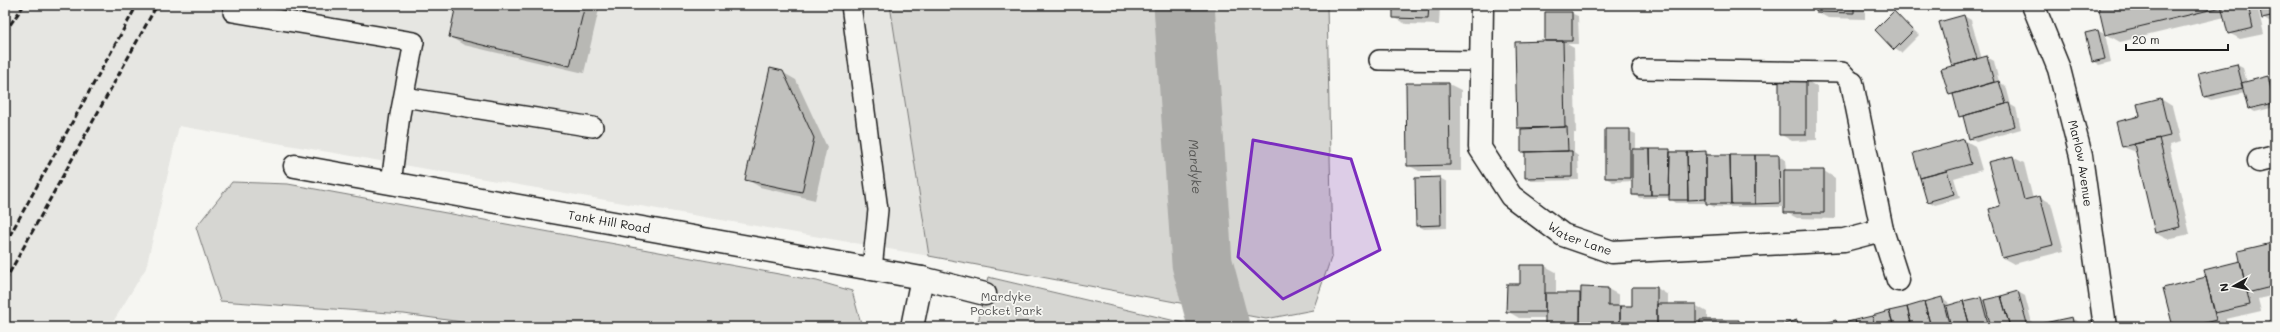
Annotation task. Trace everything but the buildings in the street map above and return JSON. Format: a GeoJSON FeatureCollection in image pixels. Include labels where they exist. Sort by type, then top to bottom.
{"type":"FeatureCollection","features":[{"type":"Feature","properties":{"kind":"street","name":"Water Lane"},"geometry":{"type":"LineString","coordinates":[[1482,5],[1480,148],[1511,196],[1563,235],[1612,252],[1844,240],[1882,230]]}},
{"type":"Feature","properties":{"kind":"street","name":"Marlow Avenue"},"geometry":{"type":"LineString","coordinates":[[2033,5],[2059,70],[2080,156],[2105,327]]}},
{"type":"Feature","properties":{"kind":"street"},"geometry":{"type":"LineString","coordinates":[[1852,83],[1882,230],[1898,280]]}},
{"type":"Feature","properties":{"kind":"street","name":"Tank Hill Road"},"geometry":{"type":"LineString","coordinates":[[295,166],[922,278],[985,294]]}},
{"type":"Feature","properties":{"kind":"street"},"geometry":{"type":"LineString","coordinates":[[912,327],[922,278]]}},
{"type":"Feature","properties":{"kind":"lane"},"geometry":{"type":"LineString","coordinates":[[851,5],[878,210],[872,269]]}},
{"type":"Feature","properties":{"kind":"lane"},"geometry":{"type":"LineString","coordinates":[[233,12],[414,42],[391,183]]}},
{"type":"Feature","properties":{"kind":"lane"},"geometry":{"type":"LineString","coordinates":[[1379,60],[1482,61]]}},
{"type":"Feature","properties":{"kind":"lane"},"geometry":{"type":"LineString","coordinates":[[1642,69],[1842,72],[1852,83]]}},
{"type":"Feature","properties":{"kind":"lane"},"geometry":{"type":"LineString","coordinates":[[404,97],[593,127]]}},
{"type":"Feature","properties":{"kind":"highlighted area"},"geometry":{"type":"Polygon","coordinates":[[[1253,140],[1351,159],[1380,250],[1283,299],[1238,257],[1253,140]]]}},
{"type":"Feature","properties":{"kind":"shaded area"},"geometry":{"type":"Polygon","coordinates":[[[5,5],[890,5],[929,256],[179,126],[146,268],[110,327],[5,327],[5,5]]]}},
{"type":"Feature","properties":{"kind":"green space"},"geometry":{"type":"Polygon","coordinates":[[[890,5],[1327,5],[1332,255],[1313,310],[1266,319],[929,256],[890,5]]]}},
{"type":"Feature","properties":{"kind":"green space"},"geometry":{"type":"Polygon","coordinates":[[[232,182],[288,184],[817,281],[852,291],[862,327],[498,327],[404,314],[220,301],[196,227],[232,182]]]}},
{"type":"Feature","properties":{"kind":"green space","name":"Mardyke Pocket Park"},"geometry":{"type":"Polygon","coordinates":[[[988,277],[1201,327],[977,327],[988,277]]]}},
{"type":"Feature","properties":{"kind":"waterway","name":"Mardyke"},"geometry":{"type":"LineString","coordinates":[[1184,5],[1202,263],[1219,327]]}},
{"type":"Feature","properties":{"kind":"railway"},"geometry":{"type":"LineString","coordinates":[[5,32],[24,5]]}},
{"type":"Feature","properties":{"kind":"railway"},"geometry":{"type":"LineString","coordinates":[[5,244],[137,5]]}},
{"type":"Feature","properties":{"kind":"railway"},"geometry":{"type":"LineString","coordinates":[[5,281],[157,5]]}}]}
